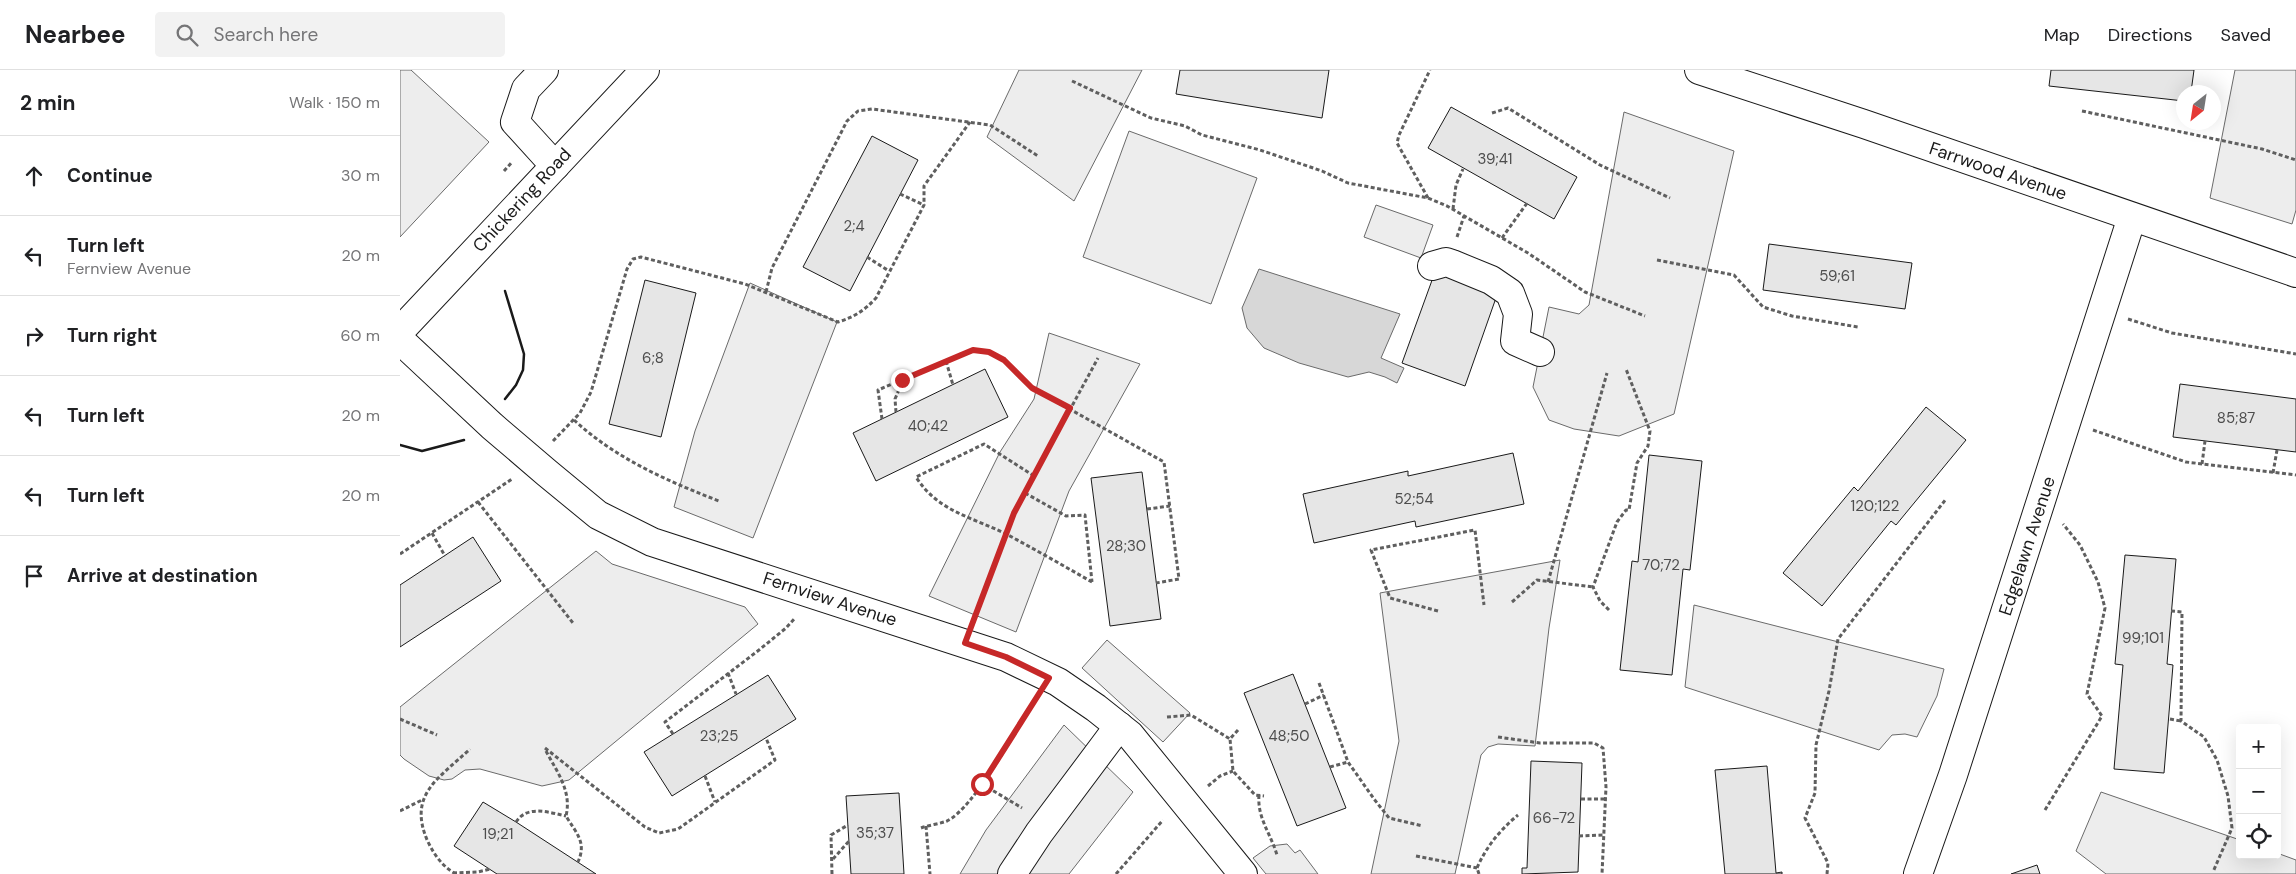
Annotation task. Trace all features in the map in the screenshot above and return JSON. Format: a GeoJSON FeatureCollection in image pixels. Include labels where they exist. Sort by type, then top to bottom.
{"type":"FeatureCollection","features":[{"type":"Feature","properties":{"kind":"street"},"geometry":{"type":"LineString","coordinates":[[544,70],[526,89],[515,122],[555,166]]}},
{"type":"Feature","properties":{"kind":"street","name":"Chickering Road"},"geometry":{"type":"LineString","coordinates":[[400,331],[645,70]]}},
{"type":"Feature","properties":{"kind":"street","name":"Farrwood Avenue"},"geometry":{"type":"LineString","coordinates":[[1699,70],[1864,124],[2296,273]]}},
{"type":"Feature","properties":{"kind":"street","name":"Edgelawn Avenue"},"geometry":{"type":"LineString","coordinates":[[1918,874],[1953,776],[2132,217]]}},
{"type":"Feature","properties":{"kind":"street"},"geometry":{"type":"LineString","coordinates":[[1432,266],[1446,262],[1452,264],[1491,280],[1510,294],[1518,314],[1515,341],[1540,352]]}},
{"type":"Feature","properties":{"kind":"street","name":"Fernview Avenue"},"geometry":{"type":"LineString","coordinates":[[400,340],[533,461],[598,514],[652,542],[809,591],[1006,657],[1049,678],[1096,708],[1130,735],[1243,874]]}},
{"type":"Feature","properties":{"kind":"street"},"geometry":{"type":"LineString","coordinates":[[1012,874],[1047,823],[1119,726]]}},
{"type":"Feature","properties":{"kind":"path"},"geometry":{"type":"LineString","coordinates":[[1428,198],[1397,144],[1399,135],[1430,70]]}},
{"type":"Feature","properties":{"kind":"path"},"geometry":{"type":"LineString","coordinates":[[1072,81],[1150,118],[1185,126],[1202,135],[1260,150],[1322,171],[1348,183],[1428,198],[1453,209],[1528,253],[1584,292],[1645,316]]}},
{"type":"Feature","properties":{"kind":"path"},"geometry":{"type":"LineString","coordinates":[[1492,113],[1508,108],[1600,165],[1670,198]]}},
{"type":"Feature","properties":{"kind":"path"},"geometry":{"type":"LineString","coordinates":[[766,292],[772,268],[814,183],[848,121],[858,111],[872,109],[990,125],[1038,156]]}},
{"type":"Feature","properties":{"kind":"path"},"geometry":{"type":"LineString","coordinates":[[2082,112],[2262,149],[2296,160]]}},
{"type":"Feature","properties":{"kind":"path"},"geometry":{"type":"LineString","coordinates":[[400,554],[512,479],[533,461],[580,413],[591,392],[627,269],[633,259],[641,257],[745,284],[838,322],[865,311],[876,298],[924,205],[924,186],[970,122]]}},
{"type":"Feature","properties":{"kind":"path"},"geometry":{"type":"LineString","coordinates":[[1453,209],[1456,185],[1463,169]]}},
{"type":"Feature","properties":{"kind":"path"},"geometry":{"type":"LineString","coordinates":[[900,194],[924,205]]}},
{"type":"Feature","properties":{"kind":"path"},"geometry":{"type":"LineString","coordinates":[[1502,238],[1527,204]]}},
{"type":"Feature","properties":{"kind":"path"},"geometry":{"type":"LineString","coordinates":[[867,258],[889,271]]}},
{"type":"Feature","properties":{"kind":"path"},"geometry":{"type":"LineString","coordinates":[[1657,260],[1734,276],[1763,307],[1792,316],[1858,327]]}},
{"type":"Feature","properties":{"kind":"path"},"geometry":{"type":"LineString","coordinates":[[2102,310],[2172,333],[2296,354]]}},
{"type":"Feature","properties":{"kind":"path"},"geometry":{"type":"LineString","coordinates":[[882,419],[878,390],[973,350],[989,352],[1004,360],[1032,388],[1164,462],[1179,579],[1156,583]]}},
{"type":"Feature","properties":{"kind":"path"},"geometry":{"type":"LineString","coordinates":[[965,643],[1006,534],[1024,493],[1098,358]]}},
{"type":"Feature","properties":{"kind":"path"},"geometry":{"type":"LineString","coordinates":[[946,361],[953,385]]}},
{"type":"Feature","properties":{"kind":"path"},"geometry":{"type":"LineString","coordinates":[[1609,610],[1600,601],[1593,587],[1617,522],[1626,510],[1629,510],[1637,463],[1648,446],[1650,431],[1626,369]]}},
{"type":"Feature","properties":{"kind":"path"},"geometry":{"type":"LineString","coordinates":[[1548,582],[1607,373]]}},
{"type":"Feature","properties":{"kind":"path"},"geometry":{"type":"LineString","coordinates":[[896,412],[895,399],[902,380]]}},
{"type":"Feature","properties":{"kind":"path"},"geometry":{"type":"LineString","coordinates":[[574,420],[602,445],[674,484],[719,501]]}},
{"type":"Feature","properties":{"kind":"path"},"geometry":{"type":"LineString","coordinates":[[2067,420],[2186,462],[2296,475]]}},
{"type":"Feature","properties":{"kind":"path"},"geometry":{"type":"LineString","coordinates":[[2202,464],[2205,441]]}},
{"type":"Feature","properties":{"kind":"path"},"geometry":{"type":"LineString","coordinates":[[1024,493],[1066,516],[1085,515],[1092,582],[1006,534],[946,508],[923,489],[916,477],[984,444],[1034,476]]}},
{"type":"Feature","properties":{"kind":"path"},"geometry":{"type":"LineString","coordinates":[[2273,473],[2277,450]]}},
{"type":"Feature","properties":{"kind":"path"},"geometry":{"type":"LineString","coordinates":[[1827,874],[1828,863],[1805,818],[1815,793],[1816,745],[1829,691],[1838,638],[1946,498]]}},
{"type":"Feature","properties":{"kind":"path"},"geometry":{"type":"LineString","coordinates":[[478,502],[573,623]]}},
{"type":"Feature","properties":{"kind":"path"},"geometry":{"type":"LineString","coordinates":[[1147,508],[1170,506]]}},
{"type":"Feature","properties":{"kind":"path"},"geometry":{"type":"LineString","coordinates":[[2038,512],[2061,521],[2080,545],[2098,582],[2104,608],[2087,694],[2102,716],[2044,810]]}},
{"type":"Feature","properties":{"kind":"path"},"geometry":{"type":"LineString","coordinates":[[1438,611],[1390,598],[1371,550],[1475,530],[1484,605]]}},
{"type":"Feature","properties":{"kind":"path"},"geometry":{"type":"LineString","coordinates":[[432,533],[445,556]]}},
{"type":"Feature","properties":{"kind":"path"},"geometry":{"type":"LineString","coordinates":[[1512,602],[1537,580],[1593,587]]}},
{"type":"Feature","properties":{"kind":"path"},"geometry":{"type":"LineString","coordinates":[[673,734],[665,722],[786,628],[800,612],[809,591]]}},
{"type":"Feature","properties":{"kind":"path"},"geometry":{"type":"LineString","coordinates":[[2172,611],[2182,612],[2181,721]]}},
{"type":"Feature","properties":{"kind":"path"},"geometry":{"type":"LineString","coordinates":[[728,673],[736,694]]}},
{"type":"Feature","properties":{"kind":"path"},"geometry":{"type":"LineString","coordinates":[[921,828],[947,821],[961,811],[982,784],[1049,678]]}},
{"type":"Feature","properties":{"kind":"path"},"geometry":{"type":"LineString","coordinates":[[1319,683],[1348,762],[1389,818],[1423,826]]}},
{"type":"Feature","properties":{"kind":"path"},"geometry":{"type":"LineString","coordinates":[[1305,704],[1324,696]]}},
{"type":"Feature","properties":{"kind":"path"},"geometry":{"type":"LineString","coordinates":[[1167,717],[1190,715],[1230,739]]}},
{"type":"Feature","properties":{"kind":"path"},"geometry":{"type":"LineString","coordinates":[[400,719],[437,735]]}},
{"type":"Feature","properties":{"kind":"path"},"geometry":{"type":"LineString","coordinates":[[2170,719],[2181,721],[2204,737],[2217,760],[2228,796],[2232,828],[2213,872]]}},
{"type":"Feature","properties":{"kind":"path"},"geometry":{"type":"LineString","coordinates":[[1238,730],[1230,739],[1233,771],[1244,786],[1255,795],[1262,796],[1258,806],[1262,823],[1273,840],[1277,855]]}},
{"type":"Feature","properties":{"kind":"path"},"geometry":{"type":"LineString","coordinates":[[1498,737],[1540,743],[1594,743],[1603,748],[1605,799],[1602,874]]}},
{"type":"Feature","properties":{"kind":"path"},"geometry":{"type":"LineString","coordinates":[[578,862],[583,852],[581,841],[566,816],[568,807],[565,785],[545,748],[645,828],[659,834],[678,829],[775,760],[766,738]]}},
{"type":"Feature","properties":{"kind":"path"},"geometry":{"type":"LineString","coordinates":[[470,750],[435,781],[423,800],[420,806],[422,828],[434,854],[447,869],[455,873],[478,872],[490,869]]}},
{"type":"Feature","properties":{"kind":"path"},"geometry":{"type":"LineString","coordinates":[[1330,767],[1348,762]]}},
{"type":"Feature","properties":{"kind":"path"},"geometry":{"type":"LineString","coordinates":[[705,776],[715,802]]}},
{"type":"Feature","properties":{"kind":"path"},"geometry":{"type":"LineString","coordinates":[[982,784],[1047,823]]}},
{"type":"Feature","properties":{"kind":"path"},"geometry":{"type":"LineString","coordinates":[[1581,800],[1605,799]]}},
{"type":"Feature","properties":{"kind":"path"},"geometry":{"type":"LineString","coordinates":[[400,811],[423,800]]}},
{"type":"Feature","properties":{"kind":"path"},"geometry":{"type":"LineString","coordinates":[[1116,874],[1165,818],[1185,803]]}},
{"type":"Feature","properties":{"kind":"path"},"geometry":{"type":"LineString","coordinates":[[516,822],[521,814],[528,811],[566,816]]}},
{"type":"Feature","properties":{"kind":"path"},"geometry":{"type":"LineString","coordinates":[[1479,874],[1477,868],[1483,854],[1496,837],[1518,816]]}},
{"type":"Feature","properties":{"kind":"path"},"geometry":{"type":"LineString","coordinates":[[832,874],[831,835],[848,825]]}},
{"type":"Feature","properties":{"kind":"path"},"geometry":{"type":"LineString","coordinates":[[926,826],[930,874]]}},
{"type":"Feature","properties":{"kind":"path"},"geometry":{"type":"LineString","coordinates":[[1579,836],[1604,835]]}},
{"type":"Feature","properties":{"kind":"path"},"geometry":{"type":"LineString","coordinates":[[832,859],[849,841]]}},
{"type":"Feature","properties":{"kind":"path"},"geometry":{"type":"LineString","coordinates":[[1416,856],[1477,868]]}},
{"type":"Feature","properties":{"kind":"shaded area"},"geometry":{"type":"Polygon","coordinates":[[[400,70],[411,70],[489,142],[400,237],[400,70]]]}},
{"type":"Feature","properties":{"kind":"shaded area"},"geometry":{"type":"Polygon","coordinates":[[[1019,70],[1142,70],[1074,201],[987,137],[1019,70]]]}},
{"type":"Feature","properties":{"kind":"shaded area"},"geometry":{"type":"Polygon","coordinates":[[[2235,70],[2296,70],[2296,210],[2292,224],[2210,198],[2235,70]]]}},
{"type":"Feature","properties":{"kind":"shaded area"},"geometry":{"type":"Polygon","coordinates":[[[1624,112],[1734,151],[1674,414],[1619,436],[1574,429],[1549,420],[1533,387],[1549,307],[1579,314],[1589,305],[1624,112]]]}},
{"type":"Feature","properties":{"kind":"shaded area"},"geometry":{"type":"Polygon","coordinates":[[[1129,131],[1257,178],[1211,304],[1083,257],[1129,131]]]}},
{"type":"Feature","properties":{"kind":"shaded area"},"geometry":{"type":"Polygon","coordinates":[[[1376,205],[1433,225],[1421,258],[1364,237],[1376,205]]]}},
{"type":"Feature","properties":{"kind":"shaded area"},"geometry":{"type":"Polygon","coordinates":[[[1259,269],[1400,314],[1381,358],[1404,368],[1397,383],[1369,372],[1348,377],[1299,363],[1264,348],[1247,328],[1242,308],[1259,269]]]}},
{"type":"Feature","properties":{"kind":"shaded area"},"geometry":{"type":"Polygon","coordinates":[[[750,283],[837,322],[753,538],[674,507],[695,431],[750,283]]]}},
{"type":"Feature","properties":{"kind":"shaded area"},"geometry":{"type":"Polygon","coordinates":[[[1049,333],[1140,364],[1069,491],[1016,632],[929,596],[1000,452],[1034,399],[1049,333]]]}},
{"type":"Feature","properties":{"kind":"shaded area"},"geometry":{"type":"Polygon","coordinates":[[[596,551],[612,564],[745,607],[758,624],[569,780],[542,786],[480,769],[465,770],[452,779],[444,780],[429,776],[404,759],[400,755],[400,707],[596,551]]]}},
{"type":"Feature","properties":{"kind":"shaded area"},"geometry":{"type":"Polygon","coordinates":[[[1560,560],[1549,628],[1535,746],[1498,744],[1488,747],[1481,755],[1455,874],[1371,874],[1399,741],[1380,593],[1560,560]]]}},
{"type":"Feature","properties":{"kind":"shaded area"},"geometry":{"type":"Polygon","coordinates":[[[1694,605],[1944,669],[1937,696],[1917,737],[1905,734],[1892,735],[1879,750],[1685,687],[1694,605]]]}},
{"type":"Feature","properties":{"kind":"shaded area"},"geometry":{"type":"Polygon","coordinates":[[[1107,640],[1190,713],[1163,742],[1082,668],[1107,640]]]}},
{"type":"Feature","properties":{"kind":"shaded area"},"geometry":{"type":"Polygon","coordinates":[[[1064,725],[1133,792],[1069,874],[960,874],[986,830],[1064,725]]]}},
{"type":"Feature","properties":{"kind":"shaded area"},"geometry":{"type":"Polygon","coordinates":[[[2101,792],[2236,839],[2236,859],[2281,859],[2281,854],[2296,860],[2296,874],[2106,874],[2076,851],[2101,792]]]}},
{"type":"Feature","properties":{"kind":"shaded area"},"geometry":{"type":"Polygon","coordinates":[[[1287,844],[1295,853],[1300,850],[1318,874],[1266,874],[1253,858],[1270,846],[1287,844]]]}},
{"type":"Feature","properties":{"kind":"building"},"geometry":{"type":"Polygon","coordinates":[[[1180,70],[1329,70],[1322,118],[1176,94],[1180,70]]]}},
{"type":"Feature","properties":{"kind":"building"},"geometry":{"type":"Polygon","coordinates":[[[2051,70],[2194,70],[2192,85],[2176,85],[2176,100],[2049,86],[2051,70]]]}},
{"type":"Feature","properties":{"kind":"building"},"geometry":{"type":"Polygon","coordinates":[[[1451,107],[1577,177],[1554,219],[1428,148],[1451,107]]]}},
{"type":"Feature","properties":{"kind":"building"},"geometry":{"type":"Polygon","coordinates":[[[872,136],[918,160],[850,291],[803,267],[872,136]]]}},
{"type":"Feature","properties":{"kind":"building"},"geometry":{"type":"Polygon","coordinates":[[[1769,244],[1912,263],[1905,309],[1763,290],[1769,244]]]}},
{"type":"Feature","properties":{"kind":"building"},"geometry":{"type":"Polygon","coordinates":[[[1435,272],[1497,295],[1465,386],[1402,363],[1435,272]]]}},
{"type":"Feature","properties":{"kind":"building"},"geometry":{"type":"Polygon","coordinates":[[[645,280],[696,293],[661,437],[609,424],[645,280]]]}},
{"type":"Feature","properties":{"kind":"building"},"geometry":{"type":"Polygon","coordinates":[[[985,369],[1008,417],[876,481],[853,433],[985,369]]]}},
{"type":"Feature","properties":{"kind":"building"},"geometry":{"type":"Polygon","coordinates":[[[2180,384],[2296,399],[2296,452],[2173,437],[2180,384]]]}},
{"type":"Feature","properties":{"kind":"building"},"geometry":{"type":"Polygon","coordinates":[[[1926,407],[1966,440],[1896,525],[1891,521],[1822,606],[1783,573],[1854,487],[1858,491],[1926,407]]]}},
{"type":"Feature","properties":{"kind":"building"},"geometry":{"type":"Polygon","coordinates":[[[1513,453],[1524,504],[1416,527],[1415,521],[1314,543],[1303,494],[1408,471],[1408,476],[1513,453]]]}},
{"type":"Feature","properties":{"kind":"building"},"geometry":{"type":"Polygon","coordinates":[[[1649,455],[1702,461],[1690,570],[1683,569],[1672,675],[1620,670],[1632,561],[1638,562],[1649,455]]]}},
{"type":"Feature","properties":{"kind":"building"},"geometry":{"type":"Polygon","coordinates":[[[1142,472],[1161,619],[1110,626],[1091,478],[1142,472]]]}},
{"type":"Feature","properties":{"kind":"building"},"geometry":{"type":"Polygon","coordinates":[[[473,537],[501,581],[400,647],[400,585],[473,537]]]}},
{"type":"Feature","properties":{"kind":"building"},"geometry":{"type":"Polygon","coordinates":[[[2125,555],[2176,559],[2167,664],[2173,665],[2164,773],[2114,769],[2123,665],[2115,664],[2125,555]]]}},
{"type":"Feature","properties":{"kind":"building"},"geometry":{"type":"Polygon","coordinates":[[[1293,674],[1346,808],[1297,826],[1244,693],[1293,674]]]}},
{"type":"Feature","properties":{"kind":"building"},"geometry":{"type":"Polygon","coordinates":[[[768,675],[796,719],[672,796],[644,752],[768,675]]]}},
{"type":"Feature","properties":{"kind":"building"},"geometry":{"type":"Polygon","coordinates":[[[1531,761],[1582,763],[1578,872],[1522,874],[1522,868],[1527,868],[1531,761]]]}},
{"type":"Feature","properties":{"kind":"building"},"geometry":{"type":"Polygon","coordinates":[[[1767,766],[1776,873],[1782,872],[1782,874],[1725,874],[1715,770],[1767,766]]]}},
{"type":"Feature","properties":{"kind":"building"},"geometry":{"type":"Polygon","coordinates":[[[899,793],[904,874],[851,874],[846,796],[899,793]]]}},
{"type":"Feature","properties":{"kind":"building"},"geometry":{"type":"Polygon","coordinates":[[[483,802],[596,874],[497,874],[454,846],[483,802]]]}},
{"type":"Feature","properties":{"kind":"building"},"geometry":{"type":"Polygon","coordinates":[[[2037,865],[2040,874],[2011,874],[2037,865]]]}},
{"type":"Feature","properties":{"kind":"wall"},"geometry":{"type":"LineString","coordinates":[[505,291],[524,354],[523,370],[516,385],[505,399]]}},
{"type":"Feature","properties":{"kind":"wall"},"geometry":{"type":"LineString","coordinates":[[400,445],[422,451],[464,440]]}},
{"type":"Feature","properties":{"kind":"route"},"geometry":{"type":"LineString","coordinates":[[902,380],[973,350],[989,352],[1004,360],[1032,388],[1070,408],[1014,513],[965,643],[1006,657],[1049,678],[982,784]]}}]}
